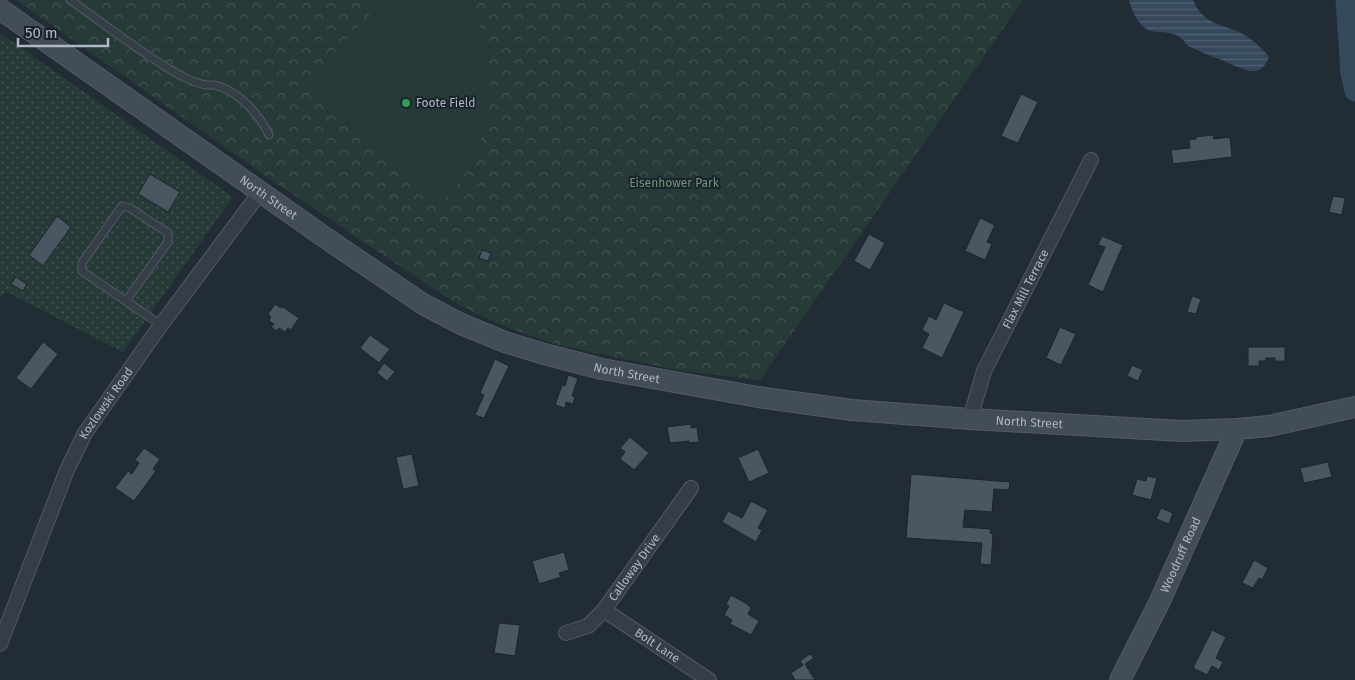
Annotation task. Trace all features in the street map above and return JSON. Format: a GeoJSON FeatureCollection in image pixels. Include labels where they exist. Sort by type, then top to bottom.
{"type":"FeatureCollection","features":[{"type":"Feature","properties":{"kind":"main road","name":"North Street"},"geometry":{"type":"LineString","coordinates":[[0,9],[332,243],[422,304],[461,324],[513,344],[602,369],[667,382],[852,410],[970,419],[1164,430],[1237,429],[1269,426],[1353,404]]}},
{"type":"Feature","properties":{"kind":"main road","name":"Woodruff Road"},"geometry":{"type":"LineString","coordinates":[[1120,680],[1160,603],[1237,429]]}},
{"type":"Feature","properties":{"kind":"street","name":"Flax Mill Terrace"},"geometry":{"type":"LineString","coordinates":[[970,419],[984,371],[1092,160]]}},
{"type":"Feature","properties":{"kind":"street","name":"Kozlowski Road"},"geometry":{"type":"LineString","coordinates":[[0,644],[67,470],[86,433],[161,325],[260,191]]}},
{"type":"Feature","properties":{"kind":"street","name":"Calloway Drive"},"geometry":{"type":"LineString","coordinates":[[566,633],[588,626],[604,610],[690,488]]}},
{"type":"Feature","properties":{"kind":"street","name":"Bolt Lane"},"geometry":{"type":"LineString","coordinates":[[604,610],[709,680]]}},
{"type":"Feature","properties":{"kind":"lane"},"geometry":{"type":"LineString","coordinates":[[70,0],[173,71],[205,85],[223,88],[238,98],[253,111],[263,123],[269,135]]}},
{"type":"Feature","properties":{"kind":"lane"},"geometry":{"type":"LineString","coordinates":[[126,301],[169,238],[168,233],[130,208],[122,206],[82,263],[82,271],[161,325]]}},
{"type":"Feature","properties":{"kind":"green space","name":"Eisenhower Park"},"geometry":{"type":"Polygon","coordinates":[[[16,0],[1023,0],[760,380],[682,371],[558,345],[509,328],[475,313],[447,298],[267,177],[16,0]]]}},
{"type":"Feature","properties":{"kind":"green space","name":"Foote Field"},"geometry":{"type":"Polygon","coordinates":[[[383,0],[467,0],[487,50],[490,84],[489,101],[482,135],[469,167],[460,181],[440,204],[311,92],[310,80],[383,0]]]}},
{"type":"Feature","properties":{"kind":"green space"},"geometry":{"type":"Polygon","coordinates":[[[0,33],[233,197],[123,352],[6,292],[0,297],[0,33]]]}},
{"type":"Feature","properties":{"kind":"water"},"geometry":{"type":"Polygon","coordinates":[[[1129,0],[1193,0],[1202,14],[1212,22],[1243,34],[1256,43],[1269,57],[1265,65],[1260,69],[1255,71],[1242,69],[1188,46],[1183,40],[1172,33],[1155,32],[1145,28],[1135,15],[1129,0]]]}},
{"type":"Feature","properties":{"kind":"building"},"geometry":{"type":"Polygon","coordinates":[[[1021,94],[1038,102],[1018,143],[1001,136],[1021,94]]]}},
{"type":"Feature","properties":{"kind":"building"},"geometry":{"type":"Polygon","coordinates":[[[1213,135],[1214,139],[1230,137],[1232,157],[1173,164],[1171,150],[1190,148],[1189,140],[1196,139],[1196,137],[1213,135]]]}},
{"type":"Feature","properties":{"kind":"building"},"geometry":{"type":"Polygon","coordinates":[[[150,174],[180,192],[168,212],[138,194],[150,174]]]}},
{"type":"Feature","properties":{"kind":"building"},"geometry":{"type":"Polygon","coordinates":[[[1333,196],[1345,198],[1342,215],[1329,212],[1333,196]]]}},
{"type":"Feature","properties":{"kind":"building"},"geometry":{"type":"Polygon","coordinates":[[[57,216],[71,227],[43,266],[29,255],[57,216]]]}},
{"type":"Feature","properties":{"kind":"building"},"geometry":{"type":"Polygon","coordinates":[[[980,218],[995,225],[987,242],[992,244],[985,260],[965,251],[980,218]]]}},
{"type":"Feature","properties":{"kind":"building"},"geometry":{"type":"Polygon","coordinates":[[[869,234],[885,243],[870,270],[854,261],[869,234]]]}},
{"type":"Feature","properties":{"kind":"building"},"geometry":{"type":"Polygon","coordinates":[[[1102,236],[1123,245],[1103,292],[1088,285],[1105,247],[1098,245],[1102,236]]]}},
{"type":"Feature","properties":{"kind":"building"},"geometry":{"type":"Polygon","coordinates":[[[482,250],[491,253],[488,261],[479,258],[482,250]]]}},
{"type":"Feature","properties":{"kind":"building"},"geometry":{"type":"Polygon","coordinates":[[[16,277],[27,284],[23,291],[11,284],[16,277]]]}},
{"type":"Feature","properties":{"kind":"building"},"geometry":{"type":"Polygon","coordinates":[[[1192,296],[1201,299],[1196,314],[1187,312],[1192,296]]]}},
{"type":"Feature","properties":{"kind":"building"},"geometry":{"type":"Polygon","coordinates":[[[944,303],[964,312],[942,358],[922,348],[929,334],[922,330],[929,316],[936,320],[944,303]]]}},
{"type":"Feature","properties":{"kind":"building"},"geometry":{"type":"Polygon","coordinates":[[[275,304],[299,318],[291,330],[288,328],[285,332],[279,328],[277,331],[271,327],[274,324],[269,321],[271,317],[268,314],[275,304]]]}},
{"type":"Feature","properties":{"kind":"building"},"geometry":{"type":"Polygon","coordinates":[[[1060,327],[1076,334],[1061,365],[1046,358],[1060,327]]]}},
{"type":"Feature","properties":{"kind":"building"},"geometry":{"type":"Polygon","coordinates":[[[370,335],[390,349],[379,363],[360,348],[370,335]]]}},
{"type":"Feature","properties":{"kind":"building"},"geometry":{"type":"Polygon","coordinates":[[[43,342],[58,354],[31,389],[16,378],[43,342]]]}},
{"type":"Feature","properties":{"kind":"building"},"geometry":{"type":"Polygon","coordinates":[[[1248,347],[1285,347],[1285,361],[1275,361],[1275,358],[1266,358],[1266,361],[1259,361],[1259,366],[1248,366],[1248,347]]]}},
{"type":"Feature","properties":{"kind":"building"},"geometry":{"type":"Polygon","coordinates":[[[495,359],[509,366],[484,418],[475,415],[484,395],[480,393],[495,359]]]}},
{"type":"Feature","properties":{"kind":"building"},"geometry":{"type":"Polygon","coordinates":[[[384,363],[395,372],[387,381],[377,373],[384,363]]]}},
{"type":"Feature","properties":{"kind":"building"},"geometry":{"type":"Polygon","coordinates":[[[1132,365],[1143,370],[1138,381],[1127,376],[1132,365]]]}},
{"type":"Feature","properties":{"kind":"building"},"geometry":{"type":"Polygon","coordinates":[[[568,375],[578,378],[572,396],[575,397],[573,404],[566,402],[565,408],[555,405],[562,385],[565,386],[568,375]]]}},
{"type":"Feature","properties":{"kind":"building"},"geometry":{"type":"Polygon","coordinates":[[[691,424],[691,428],[697,427],[699,442],[670,443],[667,427],[691,424]]]}},
{"type":"Feature","properties":{"kind":"building"},"geometry":{"type":"Polygon","coordinates":[[[630,437],[649,453],[634,470],[620,459],[625,452],[620,448],[630,437]]]}},
{"type":"Feature","properties":{"kind":"building"},"geometry":{"type":"Polygon","coordinates":[[[144,448],[160,459],[153,469],[156,471],[134,501],[115,488],[128,471],[132,474],[139,463],[135,460],[144,448]]]}},
{"type":"Feature","properties":{"kind":"building"},"geometry":{"type":"Polygon","coordinates":[[[758,449],[769,473],[749,482],[738,458],[758,449]]]}},
{"type":"Feature","properties":{"kind":"building"},"geometry":{"type":"Polygon","coordinates":[[[412,454],[419,486],[403,489],[396,457],[412,454]]]}},
{"type":"Feature","properties":{"kind":"building"},"geometry":{"type":"Polygon","coordinates":[[[1328,462],[1332,477],[1304,483],[1300,468],[1328,462]]]}},
{"type":"Feature","properties":{"kind":"building"},"geometry":{"type":"Polygon","coordinates":[[[911,474],[1010,482],[1009,490],[994,489],[992,512],[965,510],[963,527],[991,529],[990,533],[993,534],[991,565],[980,564],[982,543],[906,538],[911,474]]]}},
{"type":"Feature","properties":{"kind":"building"},"geometry":{"type":"Polygon","coordinates":[[[1147,476],[1157,478],[1151,500],[1132,495],[1137,479],[1146,481],[1147,476]]]}},
{"type":"Feature","properties":{"kind":"building"},"geometry":{"type":"Polygon","coordinates":[[[751,501],[768,510],[758,528],[762,530],[756,542],[722,522],[728,511],[742,518],[751,501]]]}},
{"type":"Feature","properties":{"kind":"building"},"geometry":{"type":"Polygon","coordinates":[[[1161,508],[1173,513],[1169,524],[1156,519],[1161,508]]]}},
{"type":"Feature","properties":{"kind":"building"},"geometry":{"type":"Polygon","coordinates":[[[564,552],[569,570],[559,573],[561,577],[539,584],[532,561],[564,552]]]}},
{"type":"Feature","properties":{"kind":"building"},"geometry":{"type":"Polygon","coordinates":[[[1254,560],[1268,568],[1262,580],[1259,578],[1253,588],[1242,583],[1254,560]]]}},
{"type":"Feature","properties":{"kind":"building"},"geometry":{"type":"Polygon","coordinates":[[[731,595],[747,604],[751,608],[748,614],[759,621],[751,635],[730,624],[732,620],[724,615],[729,606],[726,604],[731,595]]]}},
{"type":"Feature","properties":{"kind":"building"},"geometry":{"type":"Polygon","coordinates":[[[499,623],[520,625],[515,656],[494,653],[499,623]]]}},
{"type":"Feature","properties":{"kind":"building"},"geometry":{"type":"Polygon","coordinates":[[[1212,630],[1226,637],[1216,658],[1223,662],[1219,670],[1212,666],[1207,675],[1193,668],[1212,630]]]}},
{"type":"Feature","properties":{"kind":"building"},"geometry":{"type":"Polygon","coordinates":[[[810,654],[814,658],[805,664],[815,680],[795,680],[791,673],[803,665],[800,661],[810,654]]]}},
{"type":"Feature","properties":{"kind":"waterway"},"geometry":{"type":"LineString","coordinates":[[1346,0],[1351,73],[1355,91]]}},
{"type":"Feature","properties":{"kind":"place","name":"Foote Field"},"geometry":{"type":"Point","coordinates":[406,103]}}]}
